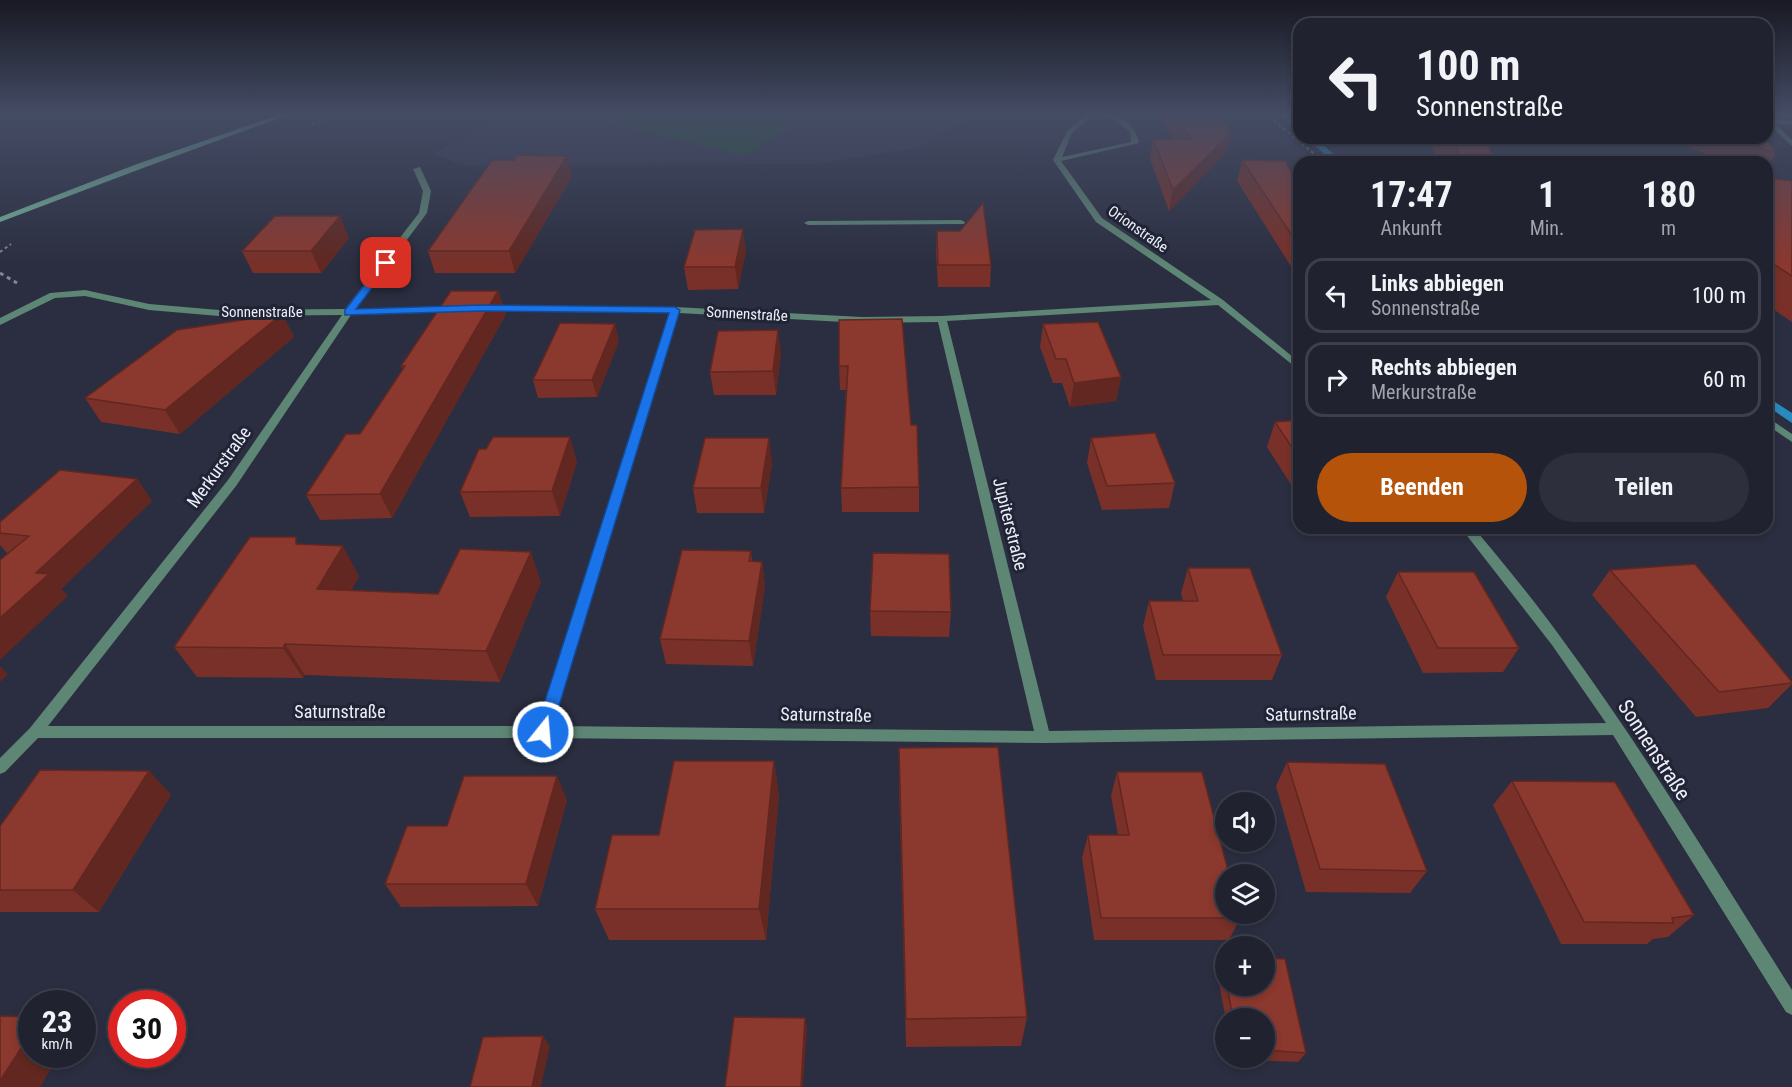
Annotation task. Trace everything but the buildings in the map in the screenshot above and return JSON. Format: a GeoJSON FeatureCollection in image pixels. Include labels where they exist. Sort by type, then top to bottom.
{"type":"FeatureCollection","features":[{"type":"Feature","properties":{"kind":"street"},"geometry":{"type":"LineString","coordinates":[[0,220],[146,164]]}},
{"type":"Feature","properties":{"kind":"street","name":"Orionstraße"},"geometry":{"type":"LineString","coordinates":[[1060,164],[1099,220],[1220,302]]}},
{"type":"Feature","properties":{"kind":"street","name":"Merkurstraße"},"geometry":{"type":"LineString","coordinates":[[0,768],[35,732],[232,483],[348,312],[423,213],[427,191],[417,169]]}},
{"type":"Feature","properties":{"kind":"street"},"geometry":{"type":"LineString","coordinates":[[808,223],[961,222]]}},
{"type":"Feature","properties":{"kind":"street","name":"Sonnenstraße"},"geometry":{"type":"LineString","coordinates":[[0,322],[53,295],[85,293],[149,307],[219,313],[471,308]]}},
{"type":"Feature","properties":{"kind":"street"},"geometry":{"type":"LineString","coordinates":[[1220,302],[1293,362]]}},
{"type":"Feature","properties":{"kind":"street","name":"Sonnenstraße"},"geometry":{"type":"LineString","coordinates":[[482,308],[675,310],[862,320],[942,319],[1220,302]]}},
{"type":"Feature","properties":{"kind":"street"},"geometry":{"type":"LineString","coordinates":[[543,732],[675,310]]}},
{"type":"Feature","properties":{"kind":"street","name":"Jupiterstraße"},"geometry":{"type":"LineString","coordinates":[[942,319],[1043,737]]}},
{"type":"Feature","properties":{"kind":"street"},"geometry":{"type":"LineString","coordinates":[[1773,425],[1792,440]]}},
{"type":"Feature","properties":{"kind":"street","name":"Sonnenstraße"},"geometry":{"type":"LineString","coordinates":[[1472,534],[1509,577],[1617,729],[1792,1006]]}},
{"type":"Feature","properties":{"kind":"street","name":"Saturnstraße"},"geometry":{"type":"LineString","coordinates":[[35,732],[543,732],[1043,737],[1617,729]]}},
{"type":"Feature","properties":{"kind":"shaded area"},"geometry":{"type":"Polygon","coordinates":[[[458,164],[818,164],[816,164],[458,164]]]}},
{"type":"Feature","properties":{"kind":"waterway"},"geometry":{"type":"LineString","coordinates":[[1773,405],[1792,419]]}},
{"type":"Feature","properties":{"kind":"route"},"geometry":{"type":"LineString","coordinates":[[386,263],[348,312],[482,308],[675,310],[543,732]]}}]}
